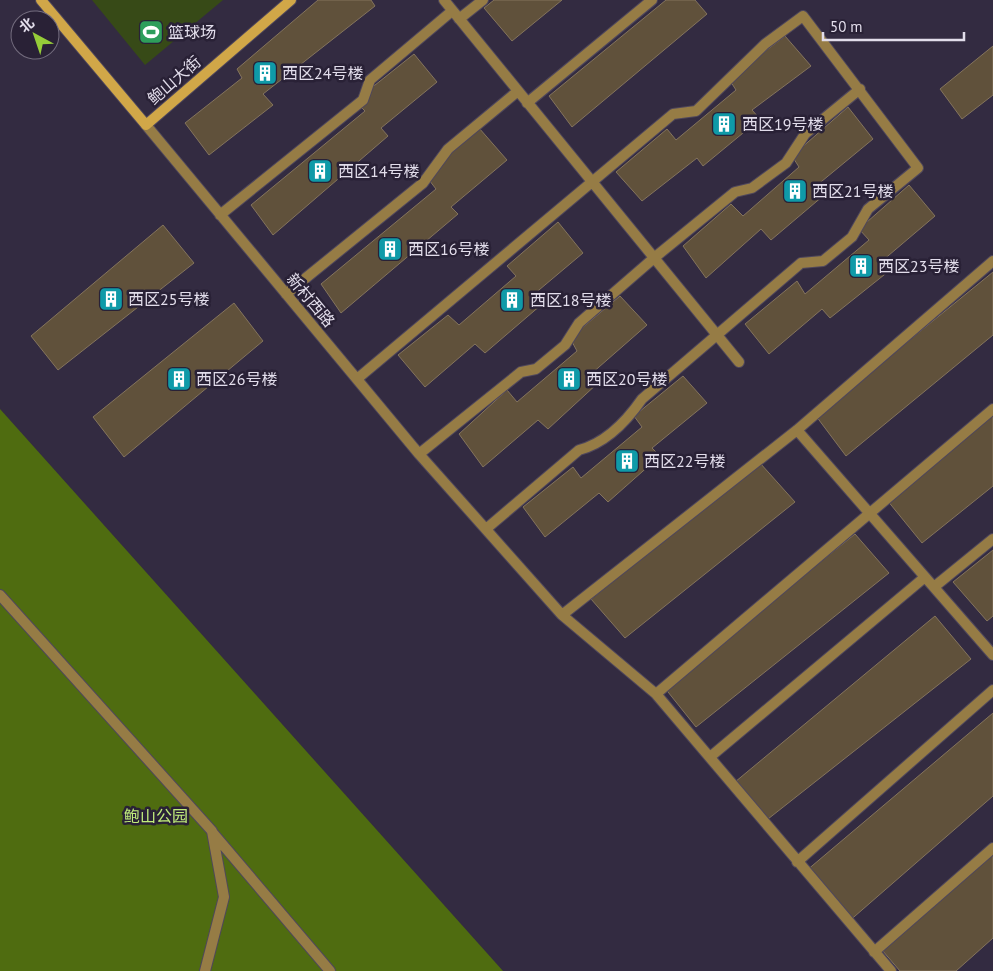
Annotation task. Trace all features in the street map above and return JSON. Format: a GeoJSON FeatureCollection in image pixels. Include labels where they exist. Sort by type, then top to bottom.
{"type":"FeatureCollection","features":[{"type":"Feature","properties":{"kind":"street","name":"新村西路"},"geometry":{"type":"LineString","coordinates":[[41,0],[419,454],[562,615],[656,694],[891,971]]}},
{"type":"Feature","properties":{"kind":"street","name":"鲍山大街"},"geometry":{"type":"LineString","coordinates":[[146,125],[291,0]]}},
{"type":"Feature","properties":{"kind":"street"},"geometry":{"type":"LineString","coordinates":[[444,0],[739,362]]}},
{"type":"Feature","properties":{"kind":"street"},"geometry":{"type":"LineString","coordinates":[[459,20],[483,0]]}},
{"type":"Feature","properties":{"kind":"street"},"geometry":{"type":"LineString","coordinates":[[528,103],[652,0]]}},
{"type":"Feature","properties":{"kind":"street"},"geometry":{"type":"LineString","coordinates":[[220,215],[363,100],[370,80],[452,11]]}},
{"type":"Feature","properties":{"kind":"street"},"geometry":{"type":"LineString","coordinates":[[357,379],[673,114],[696,111],[765,44],[803,16],[918,168],[868,209],[852,237],[823,261],[801,263],[642,399],[629,418],[595,446],[579,450],[486,529]]}},
{"type":"Feature","properties":{"kind":"street"},"geometry":{"type":"LineString","coordinates":[[419,454],[521,372],[536,369],[564,345],[580,323],[654,258],[736,192],[752,188],[786,163],[804,134],[860,89]]}},
{"type":"Feature","properties":{"kind":"street"},"geometry":{"type":"LineString","coordinates":[[286,294],[423,183],[448,150],[518,91]]}},
{"type":"Feature","properties":{"kind":"street"},"geometry":{"type":"LineString","coordinates":[[562,615],[797,430],[993,261]]}},
{"type":"Feature","properties":{"kind":"street"},"geometry":{"type":"LineString","coordinates":[[656,694],[993,409]]}},
{"type":"Feature","properties":{"kind":"street"},"geometry":{"type":"LineString","coordinates":[[797,430],[993,655]]}},
{"type":"Feature","properties":{"kind":"street"},"geometry":{"type":"LineString","coordinates":[[934,587],[993,539]]}},
{"type":"Feature","properties":{"kind":"street"},"geometry":{"type":"LineString","coordinates":[[710,758],[925,576]]}},
{"type":"Feature","properties":{"kind":"street"},"geometry":{"type":"LineString","coordinates":[[0,595],[212,831],[330,971]]}},
{"type":"Feature","properties":{"kind":"street"},"geometry":{"type":"LineString","coordinates":[[797,862],[993,690]]}},
{"type":"Feature","properties":{"kind":"street"},"geometry":{"type":"LineString","coordinates":[[206,971],[224,897],[212,831]]}},
{"type":"Feature","properties":{"kind":"street"},"geometry":{"type":"LineString","coordinates":[[874,952],[993,848]]}},
{"type":"Feature","properties":{"kind":"green space","name":"篮球场"},"geometry":{"type":"Polygon","coordinates":[[[92,0],[223,0],[145,65],[92,0]]]}},
{"type":"Feature","properties":{"kind":"green space","name":"鲍山公园"},"geometry":{"type":"Polygon","coordinates":[[[0,409],[503,971],[0,971],[0,409]]]}},
{"type":"Feature","properties":{"kind":"building","name":"西区24号楼"},"geometry":{"type":"Polygon","coordinates":[[[318,0],[371,0],[375,6],[263,94],[273,105],[209,155],[185,123],[242,78],[237,69],[318,0]]]}},
{"type":"Feature","properties":{"kind":"building"},"geometry":{"type":"Polygon","coordinates":[[[494,0],[562,0],[512,41],[484,8],[494,0]]]}},
{"type":"Feature","properties":{"kind":"building"},"geometry":{"type":"Polygon","coordinates":[[[666,0],[695,0],[707,14],[572,127],[549,96],[666,0]]]}},
{"type":"Feature","properties":{"kind":"building","name":"西区19号楼"},"geometry":{"type":"Polygon","coordinates":[[[785,36],[811,66],[752,110],[760,119],[703,166],[697,158],[642,201],[616,172],[667,129],[676,140],[736,90],[729,79],[785,36]]]}},
{"type":"Feature","properties":{"kind":"building"},"geometry":{"type":"Polygon","coordinates":[[[993,46],[993,95],[962,119],[940,89],[993,46]]]}},
{"type":"Feature","properties":{"kind":"building","name":"西区14号楼"},"geometry":{"type":"Polygon","coordinates":[[[414,54],[437,82],[381,128],[388,136],[273,235],[251,205],[365,111],[355,101],[414,54]]]}},
{"type":"Feature","properties":{"kind":"building","name":"西区21号楼"},"geometry":{"type":"Polygon","coordinates":[[[848,107],[873,139],[816,186],[823,196],[771,240],[761,229],[706,278],[683,246],[731,204],[743,216],[799,167],[792,156],[848,107]]]}},
{"type":"Feature","properties":{"kind":"building","name":"西区16号楼"},"geometry":{"type":"Polygon","coordinates":[[[479,128],[507,160],[451,207],[458,214],[341,313],[321,284],[436,189],[426,176],[479,128]]]}},
{"type":"Feature","properties":{"kind":"building","name":"西区23号楼"},"geometry":{"type":"Polygon","coordinates":[[[909,185],[935,216],[882,261],[889,271],[830,318],[822,309],[769,354],[745,324],[797,281],[805,294],[869,240],[859,229],[909,185]]]}},
{"type":"Feature","properties":{"kind":"building","name":"西区18号楼"},"geometry":{"type":"Polygon","coordinates":[[[558,222],[583,253],[533,295],[541,305],[485,353],[475,344],[425,387],[398,355],[448,315],[459,325],[516,276],[507,266],[558,222]]]}},
{"type":"Feature","properties":{"kind":"building","name":"西区25号楼"},"geometry":{"type":"Polygon","coordinates":[[[163,225],[194,263],[58,370],[31,336],[163,225]]]}},
{"type":"Feature","properties":{"kind":"building"},"geometry":{"type":"Polygon","coordinates":[[[993,272],[993,335],[846,456],[816,416],[993,272]]]}},
{"type":"Feature","properties":{"kind":"building","name":"西区20号楼"},"geometry":{"type":"Polygon","coordinates":[[[620,296],[647,325],[591,374],[598,383],[548,429],[538,420],[483,467],[459,434],[507,390],[517,402],[577,351],[570,338],[620,296]]]}},
{"type":"Feature","properties":{"kind":"building","name":"西区26号楼"},"geometry":{"type":"Polygon","coordinates":[[[234,303],[263,341],[124,457],[93,417],[234,303]]]}},
{"type":"Feature","properties":{"kind":"building","name":"西区22号楼"},"geometry":{"type":"Polygon","coordinates":[[[683,376],[707,403],[652,448],[660,456],[608,502],[599,493],[545,537],[523,507],[573,467],[581,478],[642,427],[634,416],[683,376]]]}},
{"type":"Feature","properties":{"kind":"building"},"geometry":{"type":"Polygon","coordinates":[[[993,414],[993,486],[922,543],[887,500],[993,414]]]}},
{"type":"Feature","properties":{"kind":"building"},"geometry":{"type":"Polygon","coordinates":[[[760,463],[795,502],[625,638],[591,599],[760,463]]]}},
{"type":"Feature","properties":{"kind":"building"},"geometry":{"type":"Polygon","coordinates":[[[855,534],[889,573],[696,727],[664,687],[855,534]]]}},
{"type":"Feature","properties":{"kind":"building"},"geometry":{"type":"Polygon","coordinates":[[[993,550],[993,616],[987,621],[953,582],[993,550]]]}},
{"type":"Feature","properties":{"kind":"building"},"geometry":{"type":"Polygon","coordinates":[[[935,616],[971,659],[768,819],[735,782],[935,616]]]}},
{"type":"Feature","properties":{"kind":"building"},"geometry":{"type":"Polygon","coordinates":[[[993,713],[993,796],[847,923],[806,871],[993,713]]]}},
{"type":"Feature","properties":{"kind":"building"},"geometry":{"type":"Polygon","coordinates":[[[993,851],[993,938],[956,971],[900,971],[882,950],[993,851]]]}},
{"type":"Feature","properties":{"kind":"place","name":"篮球场"},"geometry":{"type":"Point","coordinates":[151,32]}},
{"type":"Feature","properties":{"kind":"place","name":"西区24号楼"},"geometry":{"type":"Point","coordinates":[265,73]}},
{"type":"Feature","properties":{"kind":"place","name":"西区19号楼"},"geometry":{"type":"Point","coordinates":[724,124]}},
{"type":"Feature","properties":{"kind":"place","name":"西区14号楼"},"geometry":{"type":"Point","coordinates":[320,171]}},
{"type":"Feature","properties":{"kind":"place","name":"西区21号楼"},"geometry":{"type":"Point","coordinates":[795,191]}},
{"type":"Feature","properties":{"kind":"place","name":"西区16号楼"},"geometry":{"type":"Point","coordinates":[390,249]}},
{"type":"Feature","properties":{"kind":"place","name":"西区23号楼"},"geometry":{"type":"Point","coordinates":[861,266]}},
{"type":"Feature","properties":{"kind":"place","name":"西区25号楼"},"geometry":{"type":"Point","coordinates":[111,299]}},
{"type":"Feature","properties":{"kind":"place","name":"西区18号楼"},"geometry":{"type":"Point","coordinates":[512,300]}},
{"type":"Feature","properties":{"kind":"place","name":"西区26号楼"},"geometry":{"type":"Point","coordinates":[179,379]}},
{"type":"Feature","properties":{"kind":"place","name":"西区20号楼"},"geometry":{"type":"Point","coordinates":[569,379]}},
{"type":"Feature","properties":{"kind":"place","name":"西区22号楼"},"geometry":{"type":"Point","coordinates":[627,461]}}]}
